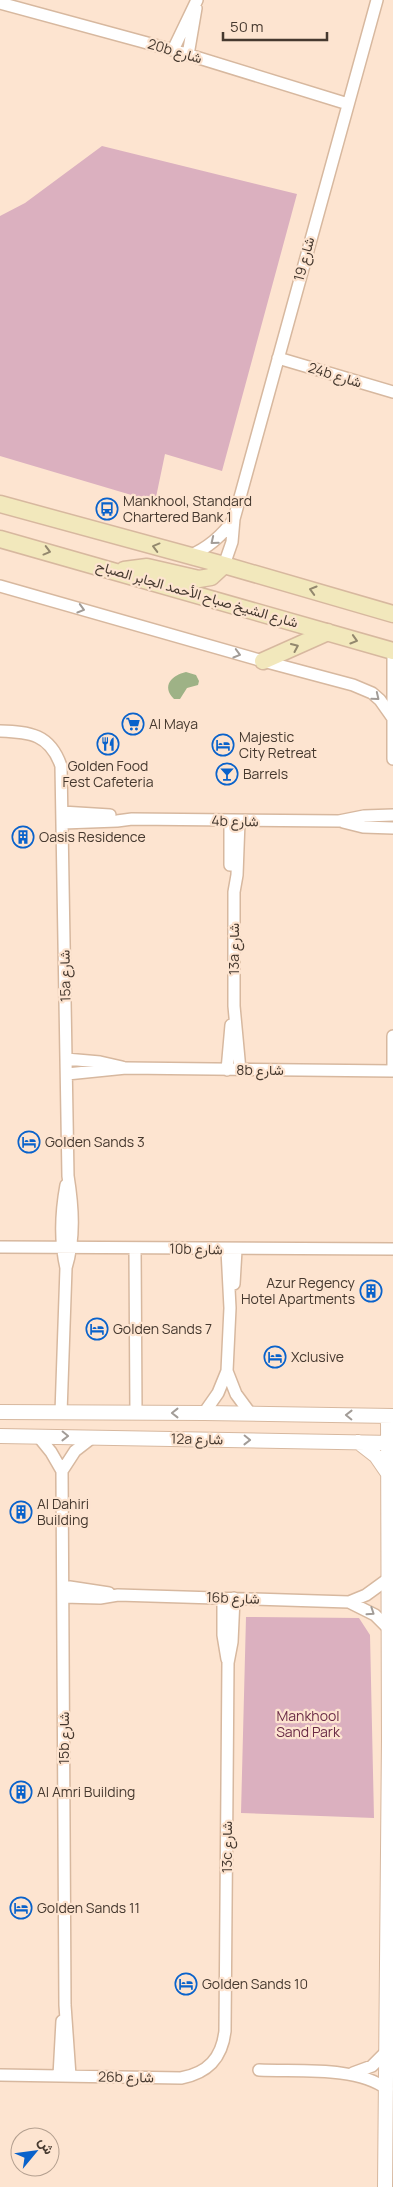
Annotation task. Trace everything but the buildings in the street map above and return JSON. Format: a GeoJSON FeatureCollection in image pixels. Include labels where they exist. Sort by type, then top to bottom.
{"type":"FeatureCollection","features":[{"type":"Feature","properties":{"kind":"main road"},"geometry":{"type":"LineString","coordinates":[[0,504],[224,564],[393,614]]}},
{"type":"Feature","properties":{"kind":"main road","name":"شارع الشيخ صباح الأحمد الجابر الصباح"},"geometry":{"type":"LineString","coordinates":[[0,538],[393,651]]}},
{"type":"Feature","properties":{"kind":"main road"},"geometry":{"type":"LineString","coordinates":[[119,571],[147,567],[205,579],[216,574],[224,564]]}},
{"type":"Feature","properties":{"kind":"main road"},"geometry":{"type":"LineString","coordinates":[[263,661],[328,632]]}},
{"type":"Feature","properties":{"kind":"street","name":"شارع 19"},"geometry":{"type":"LineString","coordinates":[[224,564],[232,542],[234,519],[377,0]]}},
{"type":"Feature","properties":{"kind":"street"},"geometry":{"type":"LineString","coordinates":[[173,50],[197,2]]}},
{"type":"Feature","properties":{"kind":"street"},"geometry":{"type":"LineString","coordinates":[[188,54],[197,2]]}},
{"type":"Feature","properties":{"kind":"street","name":"20b شارع"},"geometry":{"type":"LineString","coordinates":[[0,4],[188,54],[348,104]]}},
{"type":"Feature","properties":{"kind":"street","name":"24b شارع"},"geometry":{"type":"LineString","coordinates":[[278,358],[393,392]]}},
{"type":"Feature","properties":{"kind":"street","name":"شارع 19"},"geometry":{"type":"LineString","coordinates":[[189,556],[215,541],[234,519]]}},
{"type":"Feature","properties":{"kind":"street"},"geometry":{"type":"LineString","coordinates":[[0,586],[363,688],[380,700],[392,717]]}},
{"type":"Feature","properties":{"kind":"street"},"geometry":{"type":"LineString","coordinates":[[393,651],[393,759]]}},
{"type":"Feature","properties":{"kind":"street","name":"15a شارع"},"geometry":{"type":"LineString","coordinates":[[0,731],[29,733],[46,742],[58,757],[62,775],[68,1176],[73,1215],[67,1248],[61,1413]]}},
{"type":"Feature","properties":{"kind":"street","name":"4b شارع"},"geometry":{"type":"LineString","coordinates":[[62,817],[112,815],[132,819],[339,821],[364,816],[393,815]]}},
{"type":"Feature","properties":{"kind":"street","name":"13a شارع"},"geometry":{"type":"LineString","coordinates":[[234,821],[231,874],[234,892],[234,1006],[240,1070]]}},
{"type":"Feature","properties":{"kind":"street","name":"4b شارع"},"geometry":{"type":"LineString","coordinates":[[339,821],[363,827],[393,828]]}},
{"type":"Feature","properties":{"kind":"street","name":"13a شارع"},"geometry":{"type":"LineString","coordinates":[[227,1070],[234,1006]]}},
{"type":"Feature","properties":{"kind":"street"},"geometry":{"type":"LineString","coordinates":[[393,1036],[393,1071]]}},
{"type":"Feature","properties":{"kind":"street","name":"8b شارع"},"geometry":{"type":"LineString","coordinates":[[66,1059],[100,1062],[126,1068]]}},
{"type":"Feature","properties":{"kind":"street","name":"8b شارع"},"geometry":{"type":"LineString","coordinates":[[67,1074],[126,1068],[393,1071]]}},
{"type":"Feature","properties":{"kind":"street","name":"10b شارع"},"geometry":{"type":"LineString","coordinates":[[0,1247],[232,1250],[393,1249]]}},
{"type":"Feature","properties":{"kind":"street"},"geometry":{"type":"LineString","coordinates":[[136,1248],[136,1413]]}},
{"type":"Feature","properties":{"kind":"street"},"geometry":{"type":"LineString","coordinates":[[204,1413],[218,1393],[227,1371],[230,1308],[234,1284],[232,1250]]}},
{"type":"Feature","properties":{"kind":"street"},"geometry":{"type":"LineString","coordinates":[[227,1371],[236,1394],[250,1413]]}},
{"type":"Feature","properties":{"kind":"street","name":"12a شارع"},"geometry":{"type":"LineString","coordinates":[[0,1412],[250,1413],[390,1416]]}},
{"type":"Feature","properties":{"kind":"street"},"geometry":{"type":"LineString","coordinates":[[385,2187],[391,1763],[387,1472],[390,1416]]}},
{"type":"Feature","properties":{"kind":"street","name":"12a شارع"},"geometry":{"type":"LineString","coordinates":[[0,1436],[390,1443]]}},
{"type":"Feature","properties":{"kind":"street"},"geometry":{"type":"LineString","coordinates":[[38,1436],[51,1452],[62,1471],[75,1451],[93,1437]]}},
{"type":"Feature","properties":{"kind":"street"},"geometry":{"type":"LineString","coordinates":[[358,1442],[376,1456],[387,1472]]}},
{"type":"Feature","properties":{"kind":"street","name":"15b شارع"},"geometry":{"type":"LineString","coordinates":[[62,1471],[65,2005],[61,2032],[64,2076]]}},
{"type":"Feature","properties":{"kind":"street","name":"16b شارع"},"geometry":{"type":"LineString","coordinates":[[63,1591],[100,1590],[118,1595],[349,1602],[366,1595],[388,1579]]}},
{"type":"Feature","properties":{"kind":"street","name":"13c شارع"},"geometry":{"type":"LineString","coordinates":[[225,2031],[228,1664],[232,1642],[229,1598]]}},
{"type":"Feature","properties":{"kind":"street","name":"16b شارع"},"geometry":{"type":"LineString","coordinates":[[349,1602],[375,1615],[388,1629]]}},
{"type":"Feature","properties":{"kind":"street","name":"26b شارع"},"geometry":{"type":"LineString","coordinates":[[0,2075],[181,2078],[193,2076],[213,2063],[220,2054],[225,2031]]}},
{"type":"Feature","properties":{"kind":"street"},"geometry":{"type":"LineString","coordinates":[[352,2074],[372,2066],[387,2051]]}},
{"type":"Feature","properties":{"kind":"street"},"geometry":{"type":"LineString","coordinates":[[259,2070],[352,2074],[370,2078],[387,2089]]}},
{"type":"Feature","properties":{"kind":"green space"},"geometry":{"type":"Polygon","coordinates":[[[102,146],[297,194],[222,471],[165,454],[155,502],[0,456],[0,216],[25,203],[102,146]]]}},
{"type":"Feature","properties":{"kind":"green space","name":"Mankhool Sand Park"},"geometry":{"type":"Polygon","coordinates":[[[246,1617],[359,1618],[370,1635],[374,1818],[241,1813],[246,1617]]]}},
{"type":"Feature","properties":{"kind":"shaded area"},"geometry":{"type":"Polygon","coordinates":[[[186,672],[196,675],[199,681],[198,685],[187,688],[180,699],[174,699],[168,690],[168,686],[173,678],[186,672]]]}},
{"type":"Feature","properties":{"kind":"place","name":"Mankhool, Standard Chartered Bank 1"},"geometry":{"type":"Point","coordinates":[107,509]}},
{"type":"Feature","properties":{"kind":"place","name":"Al Maya"},"geometry":{"type":"Point","coordinates":[133,724]}},
{"type":"Feature","properties":{"kind":"place","name":"Golden Food Fest Cafeteria"},"geometry":{"type":"Point","coordinates":[108,744]}},
{"type":"Feature","properties":{"kind":"place","name":"Majestic City Retreat"},"geometry":{"type":"Point","coordinates":[223,745]}},
{"type":"Feature","properties":{"kind":"place","name":"Barrels"},"geometry":{"type":"Point","coordinates":[227,774]}},
{"type":"Feature","properties":{"kind":"place","name":"Oasis Residence"},"geometry":{"type":"Point","coordinates":[23,837]}},
{"type":"Feature","properties":{"kind":"place","name":"Golden Sands 3"},"geometry":{"type":"Point","coordinates":[29,1142]}},
{"type":"Feature","properties":{"kind":"place","name":"Azur Regency Hotel Apartments"},"geometry":{"type":"Point","coordinates":[371,1291]}},
{"type":"Feature","properties":{"kind":"place","name":"Golden Sands 7"},"geometry":{"type":"Point","coordinates":[97,1329]}},
{"type":"Feature","properties":{"kind":"place","name":"Xclusive"},"geometry":{"type":"Point","coordinates":[275,1357]}},
{"type":"Feature","properties":{"kind":"place","name":"Al Dahiri Building"},"geometry":{"type":"Point","coordinates":[21,1512]}},
{"type":"Feature","properties":{"kind":"place","name":"Al Amri Building"},"geometry":{"type":"Point","coordinates":[21,1792]}},
{"type":"Feature","properties":{"kind":"place","name":"Golden Sands 11"},"geometry":{"type":"Point","coordinates":[21,1908]}},
{"type":"Feature","properties":{"kind":"place","name":"Golden Sands 10"},"geometry":{"type":"Point","coordinates":[186,1984]}}]}
